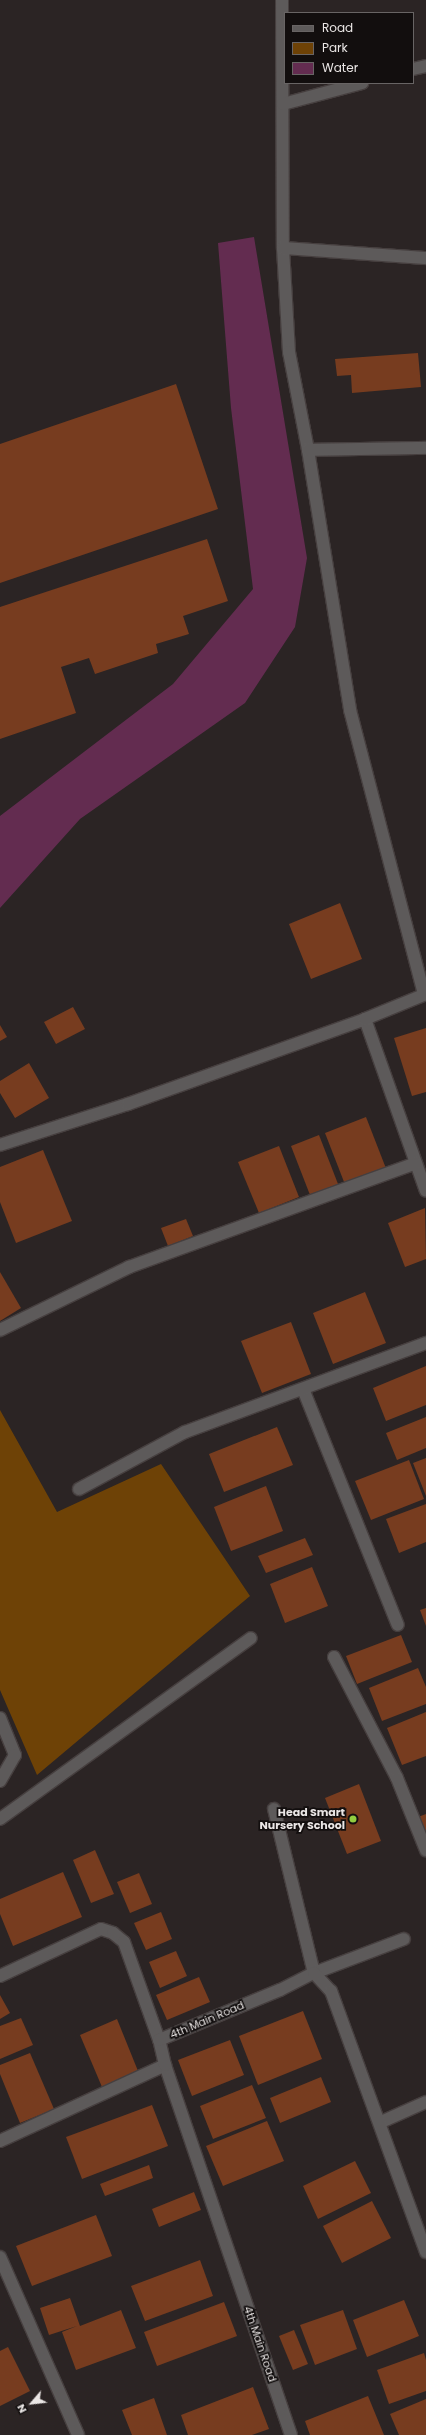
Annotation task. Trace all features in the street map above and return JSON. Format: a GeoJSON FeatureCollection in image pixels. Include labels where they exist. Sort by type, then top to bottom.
{"type":"FeatureCollection","features":[{"type":"Feature","properties":{"kind":"street"},"geometry":{"type":"LineString","coordinates":[[0,1145],[128,1104],[365,1019],[425,995],[350,710],[308,450],[289,352],[283,248],[283,0]]}},
{"type":"Feature","properties":{"kind":"street"},"geometry":{"type":"LineString","coordinates":[[414,69],[426,66]]}},
{"type":"Feature","properties":{"kind":"street"},"geometry":{"type":"LineString","coordinates":[[283,104],[358,84]]}},
{"type":"Feature","properties":{"kind":"street"},"geometry":{"type":"LineString","coordinates":[[283,248],[426,258]]}},
{"type":"Feature","properties":{"kind":"street"},"geometry":{"type":"LineString","coordinates":[[308,450],[426,448]]}},
{"type":"Feature","properties":{"kind":"street"},"geometry":{"type":"LineString","coordinates":[[365,1019],[426,1191]]}},
{"type":"Feature","properties":{"kind":"street"},"geometry":{"type":"LineString","coordinates":[[0,1330],[129,1267],[416,1163]]}},
{"type":"Feature","properties":{"kind":"street"},"geometry":{"type":"LineString","coordinates":[[79,1489],[185,1432],[426,1343]]}},
{"type":"Feature","properties":{"kind":"street"},"geometry":{"type":"LineString","coordinates":[[303,1389],[398,1625]]}},
{"type":"Feature","properties":{"kind":"street"},"geometry":{"type":"LineString","coordinates":[[0,1819],[251,1638]]}},
{"type":"Feature","properties":{"kind":"street"},"geometry":{"type":"LineString","coordinates":[[334,1656],[397,1778],[426,1850]]}},
{"type":"Feature","properties":{"kind":"street"},"geometry":{"type":"LineString","coordinates":[[0,1718],[15,1755],[0,1781]]}},
{"type":"Feature","properties":{"kind":"street"},"geometry":{"type":"LineString","coordinates":[[274,1809],[314,1973],[331,1991],[380,2122],[426,2252]]}},
{"type":"Feature","properties":{"kind":"street"},"geometry":{"type":"LineString","coordinates":[[0,1976],[101,1929],[113,1933],[124,1942],[159,2040]]}},
{"type":"Feature","properties":{"kind":"street","name":"4th Main Road"},"geometry":{"type":"LineString","coordinates":[[291,2435],[165,2065],[159,2040],[280,1990],[314,1973],[404,1939]]}},
{"type":"Feature","properties":{"kind":"street"},"geometry":{"type":"LineString","coordinates":[[0,2141],[165,2065]]}},
{"type":"Feature","properties":{"kind":"street"},"geometry":{"type":"LineString","coordinates":[[380,2122],[426,2102]]}},
{"type":"Feature","properties":{"kind":"street"},"geometry":{"type":"LineString","coordinates":[[0,2257],[78,2435]]}},
{"type":"Feature","properties":{"kind":"green space"},"geometry":{"type":"Polygon","coordinates":[[[0,1410],[57,1512],[161,1464],[250,1596],[37,1775],[0,1690],[0,1410]]]}},
{"type":"Feature","properties":{"kind":"water"},"geometry":{"type":"Polygon","coordinates":[[[254,237],[307,558],[295,627],[245,703],[80,819],[0,908],[0,816],[173,684],[253,589],[231,408],[218,243],[254,237]]]}},
{"type":"Feature","properties":{"kind":"building"},"geometry":{"type":"Polygon","coordinates":[[[418,353],[421,387],[352,393],[351,375],[337,376],[335,359],[418,353]]]}},
{"type":"Feature","properties":{"kind":"building"},"geometry":{"type":"Polygon","coordinates":[[[176,384],[218,509],[0,583],[0,444],[176,384]]]}},
{"type":"Feature","properties":{"kind":"building"},"geometry":{"type":"Polygon","coordinates":[[[207,539],[228,601],[183,616],[189,634],[156,644],[158,653],[95,674],[89,658],[61,667],[76,713],[0,739],[0,607],[207,539]]]}},
{"type":"Feature","properties":{"kind":"building"},"geometry":{"type":"Polygon","coordinates":[[[340,903],[362,959],[311,979],[289,924],[340,903]]]}},
{"type":"Feature","properties":{"kind":"building"},"geometry":{"type":"Polygon","coordinates":[[[73,1007],[85,1029],[56,1044],[44,1022],[73,1007]]]}},
{"type":"Feature","properties":{"kind":"building"},"geometry":{"type":"Polygon","coordinates":[[[0,1025],[7,1037],[0,1041],[0,1025]]]}},
{"type":"Feature","properties":{"kind":"building"},"geometry":{"type":"Polygon","coordinates":[[[426,1028],[426,1092],[412,1096],[394,1038],[426,1028]]]}},
{"type":"Feature","properties":{"kind":"building"},"geometry":{"type":"Polygon","coordinates":[[[29,1063],[49,1098],[15,1118],[0,1093],[0,1081],[29,1063]]]}},
{"type":"Feature","properties":{"kind":"building"},"geometry":{"type":"Polygon","coordinates":[[[366,1117],[387,1171],[346,1187],[325,1133],[366,1117]]]}},
{"type":"Feature","properties":{"kind":"building"},"geometry":{"type":"Polygon","coordinates":[[[319,1135],[338,1184],[310,1195],[291,1146],[319,1135]]]}},
{"type":"Feature","properties":{"kind":"building"},"geometry":{"type":"Polygon","coordinates":[[[279,1146],[299,1197],[259,1213],[238,1162],[279,1146]]]}},
{"type":"Feature","properties":{"kind":"building"},"geometry":{"type":"Polygon","coordinates":[[[43,1150],[72,1221],[16,1243],[0,1202],[0,1167],[43,1150]]]}},
{"type":"Feature","properties":{"kind":"building"},"geometry":{"type":"Polygon","coordinates":[[[425,1208],[426,1259],[405,1267],[388,1223],[425,1208]]]}},
{"type":"Feature","properties":{"kind":"building"},"geometry":{"type":"Polygon","coordinates":[[[186,1219],[193,1236],[168,1246],[161,1228],[186,1219]]]}},
{"type":"Feature","properties":{"kind":"building"},"geometry":{"type":"Polygon","coordinates":[[[0,1272],[21,1308],[0,1321],[0,1272]]]}},
{"type":"Feature","properties":{"kind":"building"},"geometry":{"type":"Polygon","coordinates":[[[365,1292],[386,1343],[333,1364],[313,1313],[365,1292]]]}},
{"type":"Feature","properties":{"kind":"building"},"geometry":{"type":"Polygon","coordinates":[[[291,1322],[311,1374],[262,1393],[241,1341],[291,1322]]]}},
{"type":"Feature","properties":{"kind":"building"},"geometry":{"type":"Polygon","coordinates":[[[426,1366],[426,1405],[386,1421],[373,1388],[426,1366]]]}},
{"type":"Feature","properties":{"kind":"building"},"geometry":{"type":"Polygon","coordinates":[[[426,1417],[426,1448],[397,1460],[386,1433],[426,1417]]]}},
{"type":"Feature","properties":{"kind":"building"},"geometry":{"type":"Polygon","coordinates":[[[277,1427],[293,1465],[224,1492],[209,1454],[277,1427]]]}},
{"type":"Feature","properties":{"kind":"building"},"geometry":{"type":"Polygon","coordinates":[[[426,1458],[426,1496],[413,1463],[426,1458]]]}},
{"type":"Feature","properties":{"kind":"building"},"geometry":{"type":"Polygon","coordinates":[[[409,1460],[424,1499],[371,1520],[355,1481],[409,1460]]]}},
{"type":"Feature","properties":{"kind":"building"},"geometry":{"type":"Polygon","coordinates":[[[266,1486],[283,1531],[231,1551],[214,1507],[266,1486]]]}},
{"type":"Feature","properties":{"kind":"building"},"geometry":{"type":"Polygon","coordinates":[[[426,1504],[426,1542],[399,1553],[386,1519],[426,1504]]]}},
{"type":"Feature","properties":{"kind":"building"},"geometry":{"type":"Polygon","coordinates":[[[305,1538],[313,1555],[266,1573],[258,1556],[305,1538]]]}},
{"type":"Feature","properties":{"kind":"building"},"geometry":{"type":"Polygon","coordinates":[[[312,1567],[328,1606],[285,1623],[270,1584],[312,1567]]]}},
{"type":"Feature","properties":{"kind":"building"},"geometry":{"type":"Polygon","coordinates":[[[426,1608],[426,1626],[420,1610],[426,1608]]]}},
{"type":"Feature","properties":{"kind":"building"},"geometry":{"type":"Polygon","coordinates":[[[401,1635],[412,1662],[357,1684],[346,1656],[401,1635]]]}},
{"type":"Feature","properties":{"kind":"building"},"geometry":{"type":"Polygon","coordinates":[[[418,1668],[426,1687],[426,1704],[382,1721],[369,1688],[418,1668]]]}},
{"type":"Feature","properties":{"kind":"building"},"geometry":{"type":"Polygon","coordinates":[[[426,1712],[426,1756],[402,1765],[387,1728],[426,1712]]]}},
{"type":"Feature","properties":{"kind":"building","name":"Head Smart Nursery School"},"geometry":{"type":"Polygon","coordinates":[[[359,1784],[381,1841],[347,1854],[325,1798],[359,1784]]]}},
{"type":"Feature","properties":{"kind":"building"},"geometry":{"type":"Polygon","coordinates":[[[426,1814],[426,1836],[418,1817],[426,1814]]]}},
{"type":"Feature","properties":{"kind":"building"},"geometry":{"type":"Polygon","coordinates":[[[95,1850],[114,1894],[91,1903],[73,1860],[95,1850]]]}},
{"type":"Feature","properties":{"kind":"building"},"geometry":{"type":"Polygon","coordinates":[[[63,1872],[82,1917],[13,1946],[0,1914],[0,1899],[63,1872]]]}},
{"type":"Feature","properties":{"kind":"building"},"geometry":{"type":"Polygon","coordinates":[[[139,1873],[152,1904],[130,1913],[117,1882],[139,1873]]]}},
{"type":"Feature","properties":{"kind":"building"},"geometry":{"type":"Polygon","coordinates":[[[161,1912],[172,1939],[146,1950],[134,1923],[161,1912]]]}},
{"type":"Feature","properties":{"kind":"building"},"geometry":{"type":"Polygon","coordinates":[[[176,1951],[187,1976],[160,1988],[149,1962],[176,1951]]]}},
{"type":"Feature","properties":{"kind":"building"},"geometry":{"type":"Polygon","coordinates":[[[199,1977],[210,2002],[167,2020],[156,1995],[199,1977]]]}},
{"type":"Feature","properties":{"kind":"building"},"geometry":{"type":"Polygon","coordinates":[[[0,1995],[10,2013],[0,2019],[0,1995]]]}},
{"type":"Feature","properties":{"kind":"building"},"geometry":{"type":"Polygon","coordinates":[[[303,2011],[322,2059],[258,2085],[239,2036],[303,2011]]]}},
{"type":"Feature","properties":{"kind":"building"},"geometry":{"type":"Polygon","coordinates":[[[21,2018],[33,2045],[0,2059],[0,2026],[21,2018]]]}},
{"type":"Feature","properties":{"kind":"building"},"geometry":{"type":"Polygon","coordinates":[[[117,2019],[138,2071],[102,2087],[80,2035],[117,2019]]]}},
{"type":"Feature","properties":{"kind":"building"},"geometry":{"type":"Polygon","coordinates":[[[230,2040],[244,2075],[192,2096],[178,2060],[230,2040]]]}},
{"type":"Feature","properties":{"kind":"building"},"geometry":{"type":"Polygon","coordinates":[[[30,2053],[54,2109],[20,2123],[0,2074],[0,2065],[30,2053]]]}},
{"type":"Feature","properties":{"kind":"building"},"geometry":{"type":"Polygon","coordinates":[[[321,2077],[331,2102],[280,2123],[270,2098],[321,2077]]]}},
{"type":"Feature","properties":{"kind":"building"},"geometry":{"type":"Polygon","coordinates":[[[252,2085],[266,2118],[213,2139],[200,2106],[252,2085]]]}},
{"type":"Feature","properties":{"kind":"building"},"geometry":{"type":"Polygon","coordinates":[[[152,2105],[168,2146],[82,2179],[66,2137],[152,2105]]]}},
{"type":"Feature","properties":{"kind":"building"},"geometry":{"type":"Polygon","coordinates":[[[267,2121],[284,2161],[223,2186],[206,2146],[267,2121]]]}},
{"type":"Feature","properties":{"kind":"building"},"geometry":{"type":"Polygon","coordinates":[[[355,2161],[371,2193],[318,2219],[303,2186],[355,2161]]]}},
{"type":"Feature","properties":{"kind":"building"},"geometry":{"type":"Polygon","coordinates":[[[149,2165],[153,2178],[105,2196],[100,2184],[149,2165]]]}},
{"type":"Feature","properties":{"kind":"building"},"geometry":{"type":"Polygon","coordinates":[[[194,2192],[201,2210],[159,2227],[152,2209],[194,2192]]]}},
{"type":"Feature","properties":{"kind":"building"},"geometry":{"type":"Polygon","coordinates":[[[372,2201],[391,2238],[342,2263],[323,2226],[372,2201]]]}},
{"type":"Feature","properties":{"kind":"building"},"geometry":{"type":"Polygon","coordinates":[[[96,2215],[112,2256],[32,2286],[16,2246],[96,2215]]]}},
{"type":"Feature","properties":{"kind":"building"},"geometry":{"type":"Polygon","coordinates":[[[200,2260],[213,2296],[145,2321],[131,2286],[200,2260]]]}},
{"type":"Feature","properties":{"kind":"building"},"geometry":{"type":"Polygon","coordinates":[[[70,2298],[80,2326],[121,2310],[136,2348],[76,2370],[62,2332],[77,2326],[49,2335],[40,2308],[70,2298]]]}},
{"type":"Feature","properties":{"kind":"building"},"geometry":{"type":"Polygon","coordinates":[[[404,2300],[419,2336],[367,2357],[353,2320],[404,2300]]]}},
{"type":"Feature","properties":{"kind":"building"},"geometry":{"type":"Polygon","coordinates":[[[224,2302],[237,2336],[157,2366],[144,2332],[224,2302]]]}},
{"type":"Feature","properties":{"kind":"building"},"geometry":{"type":"Polygon","coordinates":[[[343,2310],[357,2349],[315,2365],[300,2325],[343,2310]]]}},
{"type":"Feature","properties":{"kind":"building"},"geometry":{"type":"Polygon","coordinates":[[[294,2330],[308,2364],[293,2370],[279,2336],[294,2330]]]}},
{"type":"Feature","properties":{"kind":"building"},"geometry":{"type":"Polygon","coordinates":[[[8,2347],[30,2391],[0,2406],[0,2351],[8,2347]]]}},
{"type":"Feature","properties":{"kind":"building"},"geometry":{"type":"Polygon","coordinates":[[[424,2353],[426,2360],[426,2391],[389,2404],[377,2370],[424,2353]]]}},
{"type":"Feature","properties":{"kind":"building"},"geometry":{"type":"Polygon","coordinates":[[[253,2387],[269,2429],[252,2435],[188,2435],[181,2415],[253,2387]]]}},
{"type":"Feature","properties":{"kind":"building"},"geometry":{"type":"Polygon","coordinates":[[[368,2396],[384,2435],[310,2435],[305,2421],[368,2396]]]}},
{"type":"Feature","properties":{"kind":"building"},"geometry":{"type":"Polygon","coordinates":[[[154,2398],[167,2435],[132,2435],[122,2410],[154,2398]]]}},
{"type":"Feature","properties":{"kind":"building"},"geometry":{"type":"Polygon","coordinates":[[[426,2399],[426,2435],[399,2435],[390,2414],[426,2399]]]}},
{"type":"Feature","properties":{"kind":"place","name":"Head Smart Nursery School"},"geometry":{"type":"Point","coordinates":[353,1819]}}]}
